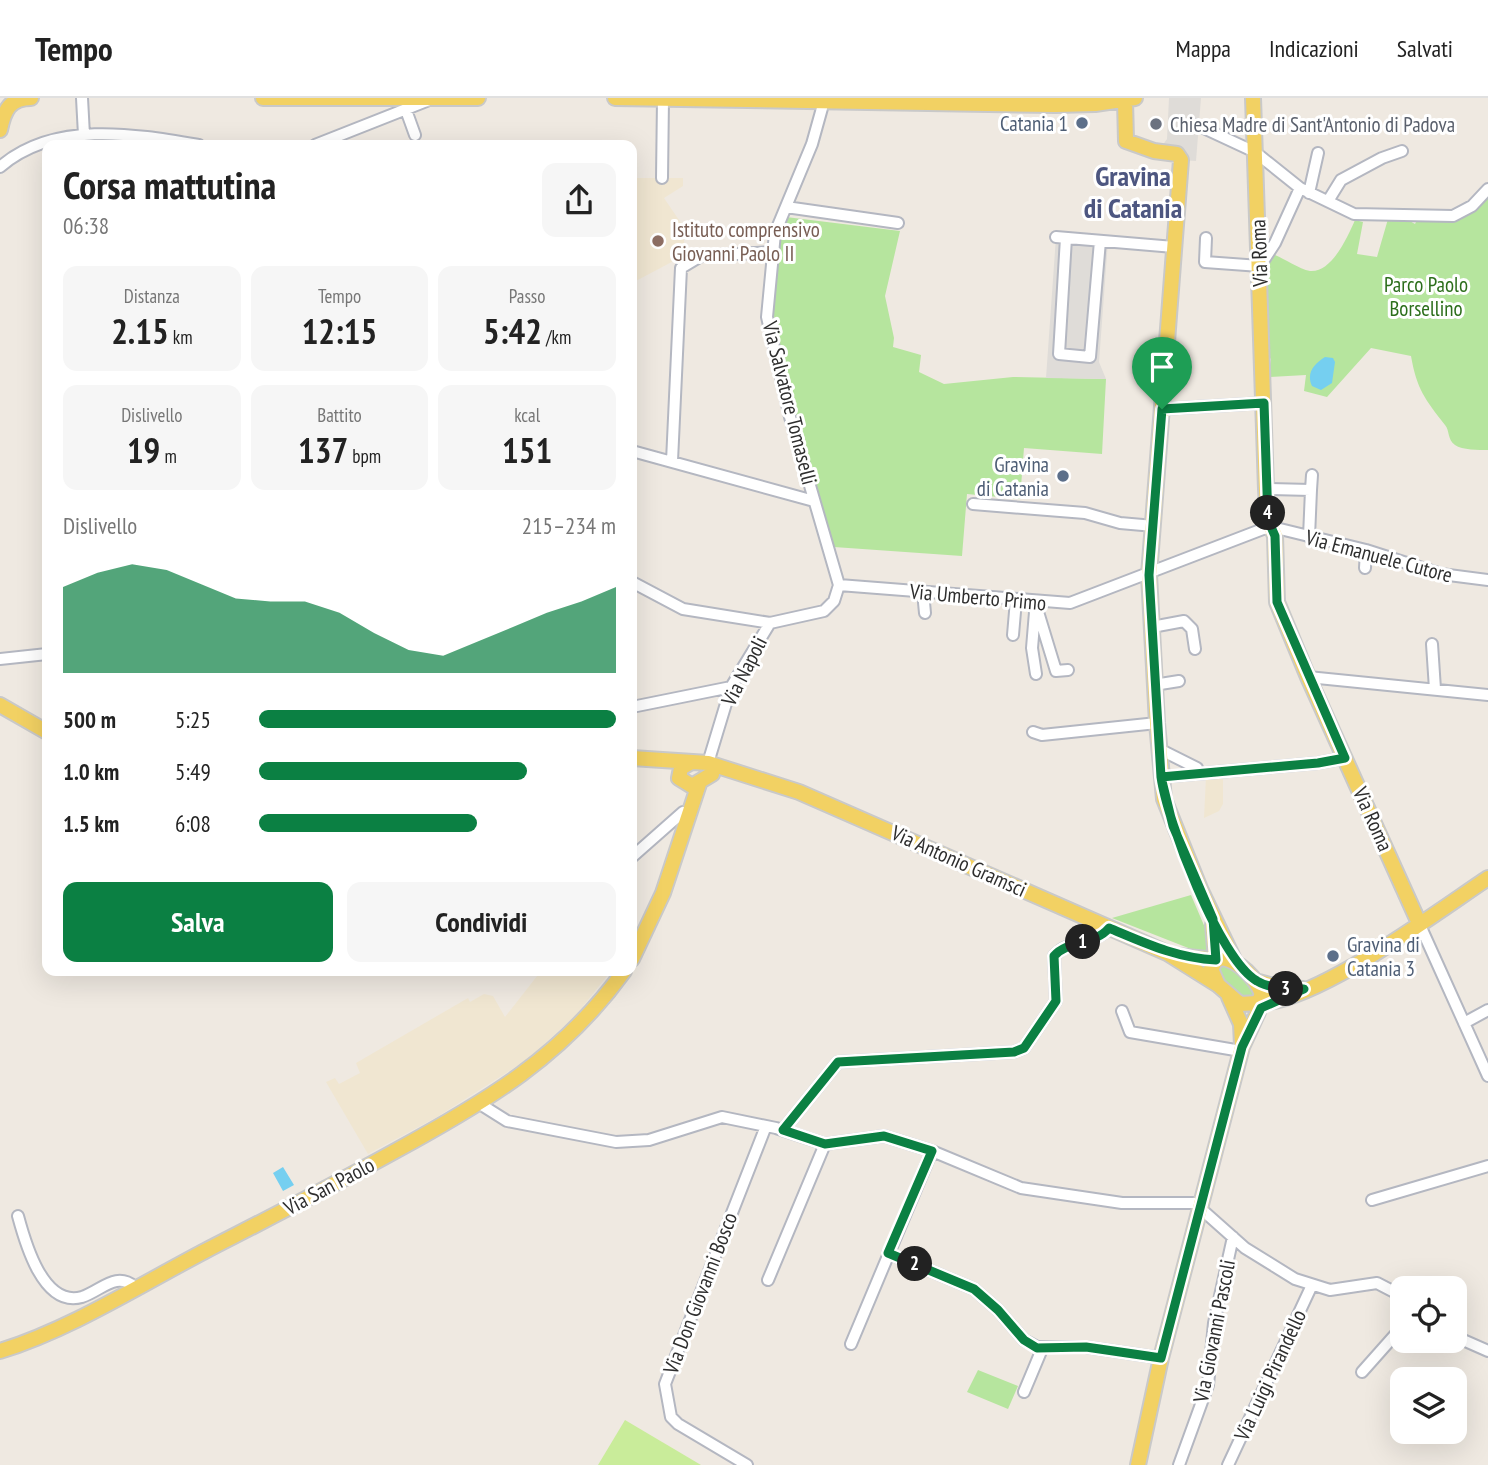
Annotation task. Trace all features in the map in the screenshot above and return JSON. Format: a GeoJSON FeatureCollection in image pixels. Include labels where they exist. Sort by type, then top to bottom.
{"type":"FeatureCollection","features":[{"type":"Feature","properties":{"kind":"main road"},"geometry":{"type":"LineString","coordinates":[[0,107],[4,98]]}},
{"type":"Feature","properties":{"kind":"main road"},"geometry":{"type":"LineString","coordinates":[[0,130],[5,111],[18,98],[31,98]]}},
{"type":"Feature","properties":{"kind":"main road"},"geometry":{"type":"LineString","coordinates":[[264,98],[478,98]]}},
{"type":"Feature","properties":{"kind":"main road"},"geometry":{"type":"LineString","coordinates":[[615,98],[1055,102],[1130,99],[1126,141],[1154,151],[1177,154],[1181,160],[1149,575],[1161,777],[1173,826],[1213,919],[1235,962],[1255,981],[1262,993],[1262,1006],[1241,1049],[1161,1358],[1138,1465]]}},
{"type":"Feature","properties":{"kind":"main road","name":"Via Roma"},"geometry":{"type":"LineString","coordinates":[[1253,98],[1262,257],[1266,489],[1268,520],[1275,536],[1277,602],[1419,923]]}},
{"type":"Feature","properties":{"kind":"main road"},"geometry":{"type":"LineString","coordinates":[[0,705],[42,729]]}},
{"type":"Feature","properties":{"kind":"main road"},"geometry":{"type":"LineString","coordinates":[[637,758],[690,763],[707,771]]}},
{"type":"Feature","properties":{"kind":"main road"},"geometry":{"type":"LineString","coordinates":[[637,759],[659,765],[692,786],[707,771]]}},
{"type":"Feature","properties":{"kind":"main road"},"geometry":{"type":"LineString","coordinates":[[682,829],[681,768],[690,763]]}},
{"type":"Feature","properties":{"kind":"main road"},"geometry":{"type":"LineString","coordinates":[[637,948],[663,893],[682,829],[707,771]]}},
{"type":"Feature","properties":{"kind":"main road","name":"Via Antonio Gramsci"},"geometry":{"type":"LineString","coordinates":[[707,771],[749,775],[836,806],[1167,953]]}},
{"type":"Feature","properties":{"kind":"main road"},"geometry":{"type":"LineString","coordinates":[[1167,953],[1218,985],[1228,996],[1245,1006],[1262,1006],[1329,980],[1488,878]]}},
{"type":"Feature","properties":{"kind":"main road"},"geometry":{"type":"LineString","coordinates":[[1213,919],[1216,960],[1211,969],[1218,985]]}},
{"type":"Feature","properties":{"kind":"main road"},"geometry":{"type":"LineString","coordinates":[[1167,953],[1190,959],[1223,958],[1235,962]]}},
{"type":"Feature","properties":{"kind":"main road","name":"Via San Paolo"},"geometry":{"type":"LineString","coordinates":[[0,1351],[28,1341],[349,1177],[480,1104],[538,1063],[580,1026],[620,976]]}},
{"type":"Feature","properties":{"kind":"main road"},"geometry":{"type":"LineString","coordinates":[[1255,981],[1281,988],[1304,989]]}},
{"type":"Feature","properties":{"kind":"main road"},"geometry":{"type":"LineString","coordinates":[[1228,996],[1241,1024],[1241,1049]]}},
{"type":"Feature","properties":{"kind":"street"},"geometry":{"type":"LineString","coordinates":[[82,98],[84,135]]}},
{"type":"Feature","properties":{"kind":"street"},"geometry":{"type":"LineString","coordinates":[[328,140],[429,100]]}},
{"type":"Feature","properties":{"kind":"street"},"geometry":{"type":"LineString","coordinates":[[662,178],[663,100]]}},
{"type":"Feature","properties":{"kind":"street","name":"Via Salvatore Tomaselli"},"geometry":{"type":"LineString","coordinates":[[833,100],[775,233],[768,317],[790,416],[839,585]]}},
{"type":"Feature","properties":{"kind":"street"},"geometry":{"type":"LineString","coordinates":[[406,110],[415,135]]}},
{"type":"Feature","properties":{"kind":"street"},"geometry":{"type":"LineString","coordinates":[[1197,125],[1255,152],[1305,190],[1360,215],[1448,217],[1472,206],[1488,189]]}},
{"type":"Feature","properties":{"kind":"street"},"geometry":{"type":"LineString","coordinates":[[63,140],[84,135],[168,140]]}},
{"type":"Feature","properties":{"kind":"street"},"geometry":{"type":"LineString","coordinates":[[0,167],[20,151],[42,145]]}},
{"type":"Feature","properties":{"kind":"street"},"geometry":{"type":"LineString","coordinates":[[1328,201],[1341,180],[1382,158],[1402,152]]}},
{"type":"Feature","properties":{"kind":"street"},"geometry":{"type":"LineString","coordinates":[[1206,238],[1205,262],[1262,257],[1305,190],[1318,153]]}},
{"type":"Feature","properties":{"kind":"street"},"geometry":{"type":"LineString","coordinates":[[786,207],[898,223]]}},
{"type":"Feature","properties":{"kind":"street"},"geometry":{"type":"LineString","coordinates":[[1100,241],[1090,357],[1059,354],[1061,237],[1174,247]]}},
{"type":"Feature","properties":{"kind":"street"},"geometry":{"type":"LineString","coordinates":[[672,461],[681,268],[701,256],[772,252]]}},
{"type":"Feature","properties":{"kind":"street"},"geometry":{"type":"LineString","coordinates":[[1162,409],[1264,403]]}},
{"type":"Feature","properties":{"kind":"street"},"geometry":{"type":"LineString","coordinates":[[637,451],[814,502]]}},
{"type":"Feature","properties":{"kind":"street"},"geometry":{"type":"LineString","coordinates":[[1309,537],[1312,475]]}},
{"type":"Feature","properties":{"kind":"street"},"geometry":{"type":"LineString","coordinates":[[1266,489],[1311,490]]}},
{"type":"Feature","properties":{"kind":"street"},"geometry":{"type":"LineString","coordinates":[[973,504],[1085,513],[1119,523],[1154,526]]}},
{"type":"Feature","properties":{"kind":"street","name":"Via Emanuele Cutore"},"geometry":{"type":"LineString","coordinates":[[1272,528],[1366,550],[1441,574],[1488,580]]}},
{"type":"Feature","properties":{"kind":"street","name":"Via Umberto Primo"},"geometry":{"type":"LineString","coordinates":[[839,585],[1070,603],[1272,528]]}},
{"type":"Feature","properties":{"kind":"street"},"geometry":{"type":"LineString","coordinates":[[1365,568],[1366,550]]}},
{"type":"Feature","properties":{"kind":"street"},"geometry":{"type":"LineString","coordinates":[[637,585],[683,610],[769,623]]}},
{"type":"Feature","properties":{"kind":"street","name":"Via Napoli"},"geometry":{"type":"LineString","coordinates":[[707,771],[731,687],[769,623],[824,611],[834,601],[839,585]]}},
{"type":"Feature","properties":{"kind":"street"},"geometry":{"type":"LineString","coordinates":[[923,592],[925,613]]}},
{"type":"Feature","properties":{"kind":"street"},"geometry":{"type":"LineString","coordinates":[[1013,635],[1016,600]]}},
{"type":"Feature","properties":{"kind":"street"},"geometry":{"type":"LineString","coordinates":[[1035,602],[1056,671],[1068,670]]}},
{"type":"Feature","properties":{"kind":"street"},"geometry":{"type":"LineString","coordinates":[[1035,602],[1032,648],[1036,674]]}},
{"type":"Feature","properties":{"kind":"street"},"geometry":{"type":"LineString","coordinates":[[1152,627],[1184,621],[1192,629],[1195,649]]}},
{"type":"Feature","properties":{"kind":"street"},"geometry":{"type":"LineString","coordinates":[[1433,644],[1435,689]]}},
{"type":"Feature","properties":{"kind":"street"},"geometry":{"type":"LineString","coordinates":[[0,659],[42,655]]}},
{"type":"Feature","properties":{"kind":"street"},"geometry":{"type":"LineString","coordinates":[[1308,677],[1488,695]]}},
{"type":"Feature","properties":{"kind":"street"},"geometry":{"type":"LineString","coordinates":[[1154,685],[1180,681]]}},
{"type":"Feature","properties":{"kind":"street"},"geometry":{"type":"LineString","coordinates":[[637,706],[731,687]]}},
{"type":"Feature","properties":{"kind":"street"},"geometry":{"type":"LineString","coordinates":[[1033,732],[1042,736],[1157,723]]}},
{"type":"Feature","properties":{"kind":"street"},"geometry":{"type":"LineString","coordinates":[[1159,749],[1197,768],[1197,774]]}},
{"type":"Feature","properties":{"kind":"street"},"geometry":{"type":"LineString","coordinates":[[1161,777],[1318,763],[1345,758]]}},
{"type":"Feature","properties":{"kind":"street"},"geometry":{"type":"LineString","coordinates":[[637,852],[683,811]]}},
{"type":"Feature","properties":{"kind":"street","name":"Via Roma"},"geometry":{"type":"LineString","coordinates":[[1419,923],[1488,1076]]}},
{"type":"Feature","properties":{"kind":"street"},"geometry":{"type":"LineString","coordinates":[[783,1130],[838,1062],[1014,1052],[1024,1048],[1056,1001],[1054,956],[1060,950],[1103,935],[1109,928]]}},
{"type":"Feature","properties":{"kind":"street"},"geometry":{"type":"LineString","coordinates":[[1464,1023],[1488,1010]]}},
{"type":"Feature","properties":{"kind":"street"},"geometry":{"type":"LineString","coordinates":[[1122,1012],[1130,1032],[1241,1049]]}},
{"type":"Feature","properties":{"kind":"street"},"geometry":{"type":"LineString","coordinates":[[480,1104],[507,1121],[616,1142],[649,1140],[722,1117],[783,1130],[825,1144],[884,1136],[932,1151],[1021,1188],[1079,1194],[1122,1203],[1201,1205],[1233,1237],[1278,1270],[1330,1290],[1377,1283],[1390,1290]]}},
{"type":"Feature","properties":{"kind":"street","name":"Via Don Giovanni Bosco"},"geometry":{"type":"LineString","coordinates":[[747,1465],[671,1417],[665,1384],[766,1126]]}},
{"type":"Feature","properties":{"kind":"street"},"geometry":{"type":"LineString","coordinates":[[768,1280],[825,1144]]}},
{"type":"Feature","properties":{"kind":"street"},"geometry":{"type":"LineString","coordinates":[[851,1344],[932,1151]]}},
{"type":"Feature","properties":{"kind":"street"},"geometry":{"type":"LineString","coordinates":[[1371,1200],[1488,1167]]}},
{"type":"Feature","properties":{"kind":"street"},"geometry":{"type":"LineString","coordinates":[[18,1216],[27,1248],[47,1286],[63,1295],[77,1298],[116,1280],[127,1280],[135,1287]]}},
{"type":"Feature","properties":{"kind":"street","name":"Via Giovanni Pascoli"},"geometry":{"type":"LineString","coordinates":[[1179,1465],[1208,1385],[1214,1323],[1233,1237]]}},
{"type":"Feature","properties":{"kind":"street"},"geometry":{"type":"LineString","coordinates":[[888,1253],[974,1289],[998,1310],[1024,1340],[1042,1349],[1086,1347],[1161,1358]]}},
{"type":"Feature","properties":{"kind":"street","name":"Via Luigi Pirandello"},"geometry":{"type":"LineString","coordinates":[[1228,1465],[1312,1285]]}},
{"type":"Feature","properties":{"kind":"street"},"geometry":{"type":"LineString","coordinates":[[1362,1372],[1390,1340]]}},
{"type":"Feature","properties":{"kind":"street"},"geometry":{"type":"LineString","coordinates":[[1467,1342],[1488,1351]]}},
{"type":"Feature","properties":{"kind":"street"},"geometry":{"type":"LineString","coordinates":[[1024,1392],[1042,1349]]}},
{"type":"Feature","properties":{"kind":"shaded area"},"geometry":{"type":"Polygon","coordinates":[[[1169,98],[1201,98],[1196,161],[1181,160],[1162,146],[1167,139],[1169,98]]]}},
{"type":"Feature","properties":{"kind":"shaded area","name":"Istituto comprensivo Giovanni Paolo II"},"geometry":{"type":"Polygon","coordinates":[[[637,178],[683,178],[683,186],[664,198],[683,226],[685,255],[637,280],[637,178]]]}},
{"type":"Feature","properties":{"kind":"shaded area"},"geometry":{"type":"Polygon","coordinates":[[[1056,237],[1108,241],[1099,362],[1106,379],[1046,378],[1056,237]]]}},
{"type":"Feature","properties":{"kind":"shaded area"},"geometry":{"type":"Polygon","coordinates":[[[1206,777],[1223,778],[1223,804],[1219,811],[1204,818],[1206,777]]]}},
{"type":"Feature","properties":{"kind":"shaded area"},"geometry":{"type":"Polygon","coordinates":[[[537,976],[607,976],[576,1015],[528,1059],[437,1117],[368,1154],[326,1082],[335,1078],[339,1084],[360,1073],[356,1063],[468,998],[470,1002],[484,994],[493,996],[505,1017],[537,976]]]}},
{"type":"Feature","properties":{"kind":"green space","name":"Parco Paolo Borsellino"},"geometry":{"type":"Polygon","coordinates":[[[1488,193],[1488,450],[1466,449],[1452,443],[1447,427],[1419,386],[1411,356],[1371,348],[1327,397],[1304,391],[1306,375],[1268,377],[1271,359],[1267,355],[1264,272],[1275,255],[1306,270],[1318,270],[1338,252],[1355,220],[1363,222],[1357,254],[1377,257],[1388,219],[1408,220],[1415,224],[1417,220],[1440,221],[1457,218],[1472,210],[1488,193]]]}},
{"type":"Feature","properties":{"kind":"green space"},"geometry":{"type":"Polygon","coordinates":[[[786,217],[900,231],[885,296],[894,338],[893,347],[921,355],[919,372],[944,384],[1013,377],[1106,379],[1102,454],[1024,448],[1020,499],[967,494],[962,556],[834,547],[796,426],[776,338],[773,294],[776,254],[786,217]]]}},
{"type":"Feature","properties":{"kind":"green space"},"geometry":{"type":"Polygon","coordinates":[[[1191,895],[1209,937],[1209,948],[1201,953],[1112,918],[1191,895]]]}},
{"type":"Feature","properties":{"kind":"green space"},"geometry":{"type":"Polygon","coordinates":[[[1220,964],[1231,964],[1255,988],[1255,997],[1242,1000],[1219,977],[1220,964]]]}},
{"type":"Feature","properties":{"kind":"green space"},"geometry":{"type":"Polygon","coordinates":[[[978,1370],[1018,1386],[1008,1409],[967,1392],[978,1370]]]}},
{"type":"Feature","properties":{"kind":"green space"},"geometry":{"type":"Polygon","coordinates":[[[625,1420],[701,1465],[598,1465],[625,1420]]]}},
{"type":"Feature","properties":{"kind":"water"},"geometry":{"type":"Polygon","coordinates":[[[1325,357],[1333,358],[1335,362],[1332,383],[1321,390],[1312,386],[1310,377],[1314,366],[1325,357]]]}},
{"type":"Feature","properties":{"kind":"water"},"geometry":{"type":"Polygon","coordinates":[[[283,1167],[294,1185],[283,1191],[273,1173],[283,1167]]]}},
{"type":"Feature","properties":{"kind":"place","name":"Catania 1"},"geometry":{"type":"Point","coordinates":[1082,123]}},
{"type":"Feature","properties":{"kind":"place","name":"Chiesa Madre di Sant'Antonio di Padova"},"geometry":{"type":"Point","coordinates":[1156,124]}},
{"type":"Feature","properties":{"kind":"place","name":"Istituto comprensivo Giovanni Paolo II"},"geometry":{"type":"Point","coordinates":[658,241]}},
{"type":"Feature","properties":{"kind":"place","name":"Gravina di Catania"},"geometry":{"type":"Point","coordinates":[1063,476]}},
{"type":"Feature","properties":{"kind":"place","name":"Gravina di Catania 3"},"geometry":{"type":"Point","coordinates":[1333,956]}},
{"type":"Feature","properties":{"kind":"district","name":"Gravina di Catania"},"geometry":{"type":"Point","coordinates":[1133,191]}},
{"type":"Feature","properties":{"kind":"route"},"geometry":{"type":"LineString","coordinates":[[1162,409],[1149,575],[1161,777],[1164,799],[1173,826],[1213,919],[1216,960],[1190,959],[1167,953],[1109,928],[1103,935],[1060,950],[1054,956],[1052,966],[1056,1001],[1035,1034],[1020,1051],[838,1062],[831,1067],[783,1130],[825,1144],[842,1144],[884,1136],[932,1151],[888,1253],[974,1289],[998,1310],[1024,1340],[1037,1348],[1086,1347],[1161,1358],[1242,1047],[1261,1008],[1304,989],[1262,984],[1235,962],[1213,919],[1200,891],[1173,826],[1164,799],[1161,777],[1318,763],[1345,758],[1277,602],[1275,536],[1268,520],[1264,403],[1162,409]]}}]}
